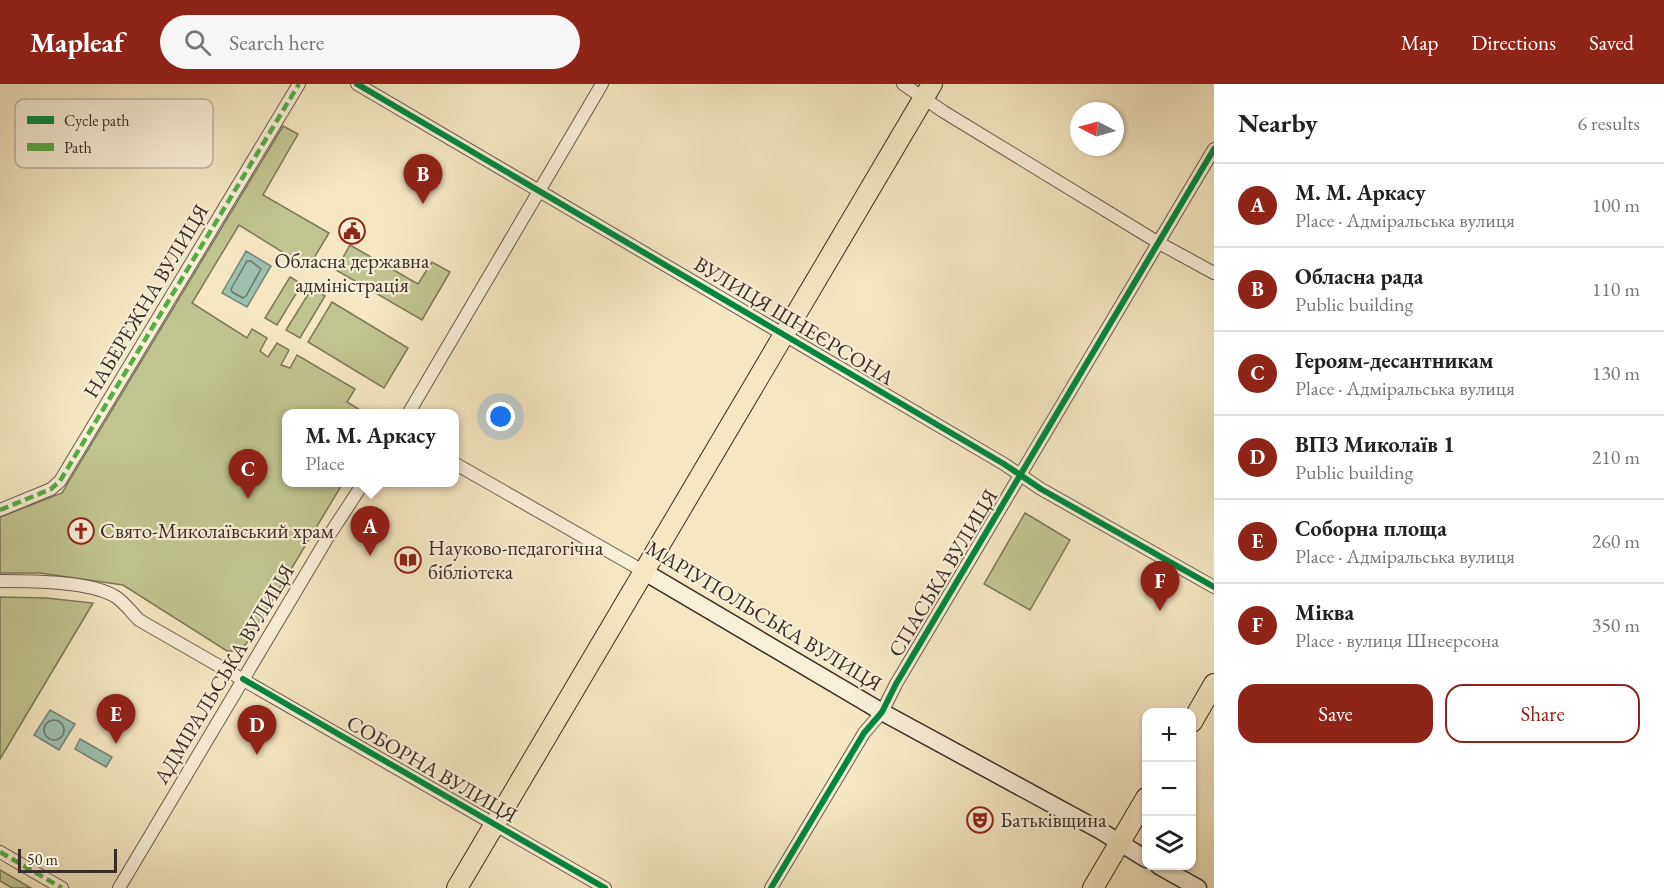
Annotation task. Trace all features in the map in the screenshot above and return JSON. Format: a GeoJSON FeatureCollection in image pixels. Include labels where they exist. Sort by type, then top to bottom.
{"type":"FeatureCollection","features":[{"type":"Feature","properties":{"kind":"main road"},"geometry":{"type":"LineString","coordinates":[[457,888],[928,91]]}},
{"type":"Feature","properties":{"kind":"main road"},"geometry":{"type":"LineString","coordinates":[[1196,714],[1214,684]]}},
{"type":"Feature","properties":{"kind":"main road"},"geometry":{"type":"LineString","coordinates":[[1093,888],[1142,805]]}},
{"type":"Feature","properties":{"kind":"street","name":"НАБЕРЕЖНА ВУЛИЦЯ"},"geometry":{"type":"LineString","coordinates":[[0,510],[51,489],[60,481],[299,84]]}},
{"type":"Feature","properties":{"kind":"street","name":"ВУЛИЦЯ ШНЕЄРСОНА"},"geometry":{"type":"LineString","coordinates":[[357,84],[1004,464],[1041,489],[1214,587]]}},
{"type":"Feature","properties":{"kind":"street"},"geometry":{"type":"LineString","coordinates":[[411,409],[602,84]]}},
{"type":"Feature","properties":{"kind":"street"},"geometry":{"type":"LineString","coordinates":[[903,84],[928,91],[1159,243],[1214,273]]}},
{"type":"Feature","properties":{"kind":"street","name":"СПАСЬКА ВУЛИЦЯ"},"geometry":{"type":"LineString","coordinates":[[771,888],[864,733],[882,712],[902,674],[1214,149]]}},
{"type":"Feature","properties":{"kind":"street","name":"МАРІУПОЛЬСЬКА ВУЛИЦЯ"},"geometry":{"type":"LineString","coordinates":[[459,466],[882,712],[1142,856]]}},
{"type":"Feature","properties":{"kind":"street","name":"АДМІРАЛЬСЬКА ВУЛИЦЯ"},"geometry":{"type":"LineString","coordinates":[[119,888],[328,537],[361,487]]}},
{"type":"Feature","properties":{"kind":"street","name":"СОБОРНА ВУЛИЦЯ"},"geometry":{"type":"LineString","coordinates":[[0,581],[71,585],[105,591],[118,598],[139,620],[605,888]]}},
{"type":"Feature","properties":{"kind":"street"},"geometry":{"type":"LineString","coordinates":[[0,852],[62,888]]}},
{"type":"Feature","properties":{"kind":"street"},"geometry":{"type":"LineString","coordinates":[[1166,870],[1198,888]]}},
{"type":"Feature","properties":{"kind":"green space"},"geometry":{"type":"Polygon","coordinates":[[[283,126],[298,134],[263,195],[329,233],[308,268],[239,225],[192,303],[247,338],[252,329],[267,338],[260,351],[268,357],[277,343],[289,350],[281,365],[290,368],[297,355],[355,389],[347,402],[358,409],[282,409],[282,487],[341,487],[246,644],[239,651],[227,651],[123,585],[40,573],[0,573],[0,517],[62,493],[283,126]]]}},
{"type":"Feature","properties":{"kind":"green space"},"geometry":{"type":"Polygon","coordinates":[[[350,245],[418,284],[432,262],[450,272],[422,320],[336,270],[350,245]]]}},
{"type":"Feature","properties":{"kind":"green space"},"geometry":{"type":"Polygon","coordinates":[[[290,277],[302,284],[277,325],[265,318],[290,277]]]}},
{"type":"Feature","properties":{"kind":"green space"},"geometry":{"type":"Polygon","coordinates":[[[312,288],[325,296],[300,338],[286,330],[312,288]]]}},
{"type":"Feature","properties":{"kind":"green space"},"geometry":{"type":"Polygon","coordinates":[[[332,302],[408,348],[384,388],[308,342],[332,302]]]}},
{"type":"Feature","properties":{"kind":"green space"},"geometry":{"type":"Polygon","coordinates":[[[1025,513],[1070,540],[1030,610],[984,584],[1025,513]]]}},
{"type":"Feature","properties":{"kind":"green space"},"geometry":{"type":"Polygon","coordinates":[[[0,597],[46,598],[93,603],[0,759],[0,597]]]}},
{"type":"Feature","properties":{"kind":"green space"},"geometry":{"type":"Polygon","coordinates":[[[0,870],[31,888],[12,888],[0,881],[0,870]]]}},
{"type":"Feature","properties":{"kind":"water"},"geometry":{"type":"Polygon","coordinates":[[[246,251],[271,266],[247,307],[222,293],[246,251]]]}},
{"type":"Feature","properties":{"kind":"water"},"geometry":{"type":"Polygon","coordinates":[[[50,710],[75,724],[59,750],[34,735],[50,710]]]}},
{"type":"Feature","properties":{"kind":"water"},"geometry":{"type":"Polygon","coordinates":[[[80,739],[112,757],[106,767],[75,749],[80,739]]]}},
{"type":"Feature","properties":{"kind":"marked path"},"geometry":{"type":"LineString","coordinates":[[0,510],[51,489],[60,481],[299,84]]}},
{"type":"Feature","properties":{"kind":"marked path"},"geometry":{"type":"LineString","coordinates":[[0,852],[62,888]]}},
{"type":"Feature","properties":{"kind":"cycle path"},"geometry":{"type":"LineString","coordinates":[[357,84],[1004,464],[1041,489],[1214,587]]}},
{"type":"Feature","properties":{"kind":"cycle path"},"geometry":{"type":"LineString","coordinates":[[771,888],[864,733],[882,712],[896,684],[1214,149]]}},
{"type":"Feature","properties":{"kind":"cycle path"},"geometry":{"type":"LineString","coordinates":[[243,679],[605,888]]}},
{"type":"Feature","properties":{"kind":"place","name":"Обласна рада"},"geometry":{"type":"Point","coordinates":[423,204]}},
{"type":"Feature","properties":{"kind":"place","name":"Обласна державна адміністрація"},"geometry":{"type":"Point","coordinates":[352,231]}},
{"type":"Feature","properties":{"kind":"place","name":"Героям-десантникам"},"geometry":{"type":"Point","coordinates":[248,499]}},
{"type":"Feature","properties":{"kind":"place","name":"Свято-Миколаївський храм"},"geometry":{"type":"Point","coordinates":[81,531]}},
{"type":"Feature","properties":{"kind":"place","name":"М. М. Аркасу"},"geometry":{"type":"Point","coordinates":[370,556]}},
{"type":"Feature","properties":{"kind":"place","name":"Науково-педагогічна бібліотека"},"geometry":{"type":"Point","coordinates":[408,560]}},
{"type":"Feature","properties":{"kind":"place","name":"Міква"},"geometry":{"type":"Point","coordinates":[1160,611]}},
{"type":"Feature","properties":{"kind":"place","name":"Соборна площа"},"geometry":{"type":"Point","coordinates":[116,744]}},
{"type":"Feature","properties":{"kind":"place","name":"ВПЗ Миколаїв 1"},"geometry":{"type":"Point","coordinates":[257,755]}},
{"type":"Feature","properties":{"kind":"place","name":"Батьківщина"},"geometry":{"type":"Point","coordinates":[980,820]}}]}
